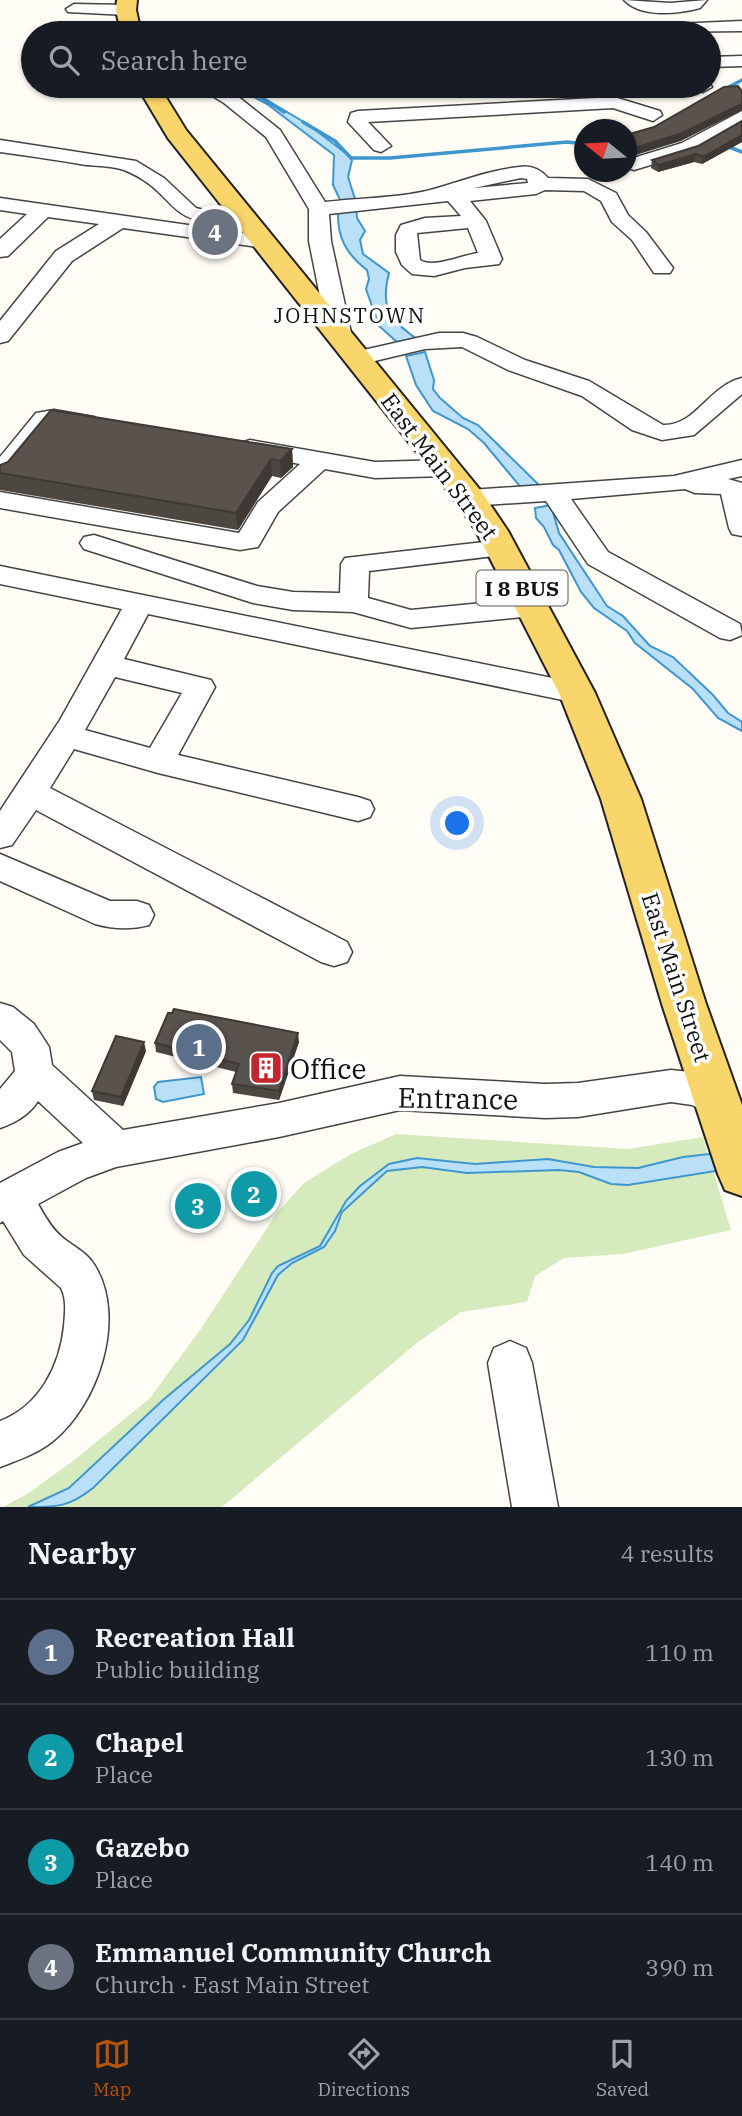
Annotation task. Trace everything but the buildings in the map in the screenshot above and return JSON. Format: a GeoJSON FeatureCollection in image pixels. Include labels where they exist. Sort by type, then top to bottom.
{"type":"FeatureCollection","features":[{"type":"Feature","properties":{"kind":"main road","name":"East Main Street"},"geometry":{"type":"LineString","coordinates":[[155,98],[176,133],[470,498],[501,548],[577,693],[621,799],[742,1174]]}},
{"type":"Feature","properties":{"kind":"street"},"geometry":{"type":"LineString","coordinates":[[632,0],[646,6],[663,8],[694,5],[699,0]]}},
{"type":"Feature","properties":{"kind":"street"},"geometry":{"type":"LineString","coordinates":[[74,9],[127,5]]}},
{"type":"Feature","properties":{"kind":"street"},"geometry":{"type":"LineString","coordinates":[[721,27],[742,26]]}},
{"type":"Feature","properties":{"kind":"street"},"geometry":{"type":"LineString","coordinates":[[721,62],[742,61]]}},
{"type":"Feature","properties":{"kind":"street"},"geometry":{"type":"LineString","coordinates":[[228,98],[274,134],[338,206]]}},
{"type":"Feature","properties":{"kind":"street"},"geometry":{"type":"LineString","coordinates":[[602,98],[653,115]]}},
{"type":"Feature","properties":{"kind":"street"},"geometry":{"type":"LineString","coordinates":[[381,146],[357,122],[358,117],[614,102]]}},
{"type":"Feature","properties":{"kind":"street"},"geometry":{"type":"LineString","coordinates":[[547,106],[556,125]]}},
{"type":"Feature","properties":{"kind":"street"},"geometry":{"type":"LineString","coordinates":[[454,113],[463,131]]}},
{"type":"Feature","properties":{"kind":"street"},"geometry":{"type":"LineString","coordinates":[[637,163],[689,147],[706,134],[742,117]]}},
{"type":"Feature","properties":{"kind":"street"},"geometry":{"type":"LineString","coordinates":[[706,134],[732,142]]}},
{"type":"Feature","properties":{"kind":"street"},"geometry":{"type":"LineString","coordinates":[[0,146],[129,164],[157,182],[189,212],[204,216],[241,212]]}},
{"type":"Feature","properties":{"kind":"street"},"geometry":{"type":"LineString","coordinates":[[338,206],[444,195],[462,185],[521,172],[533,174],[539,180],[538,184],[588,185],[608,197],[619,218],[639,236],[662,268]]}},
{"type":"Feature","properties":{"kind":"street"},"geometry":{"type":"LineString","coordinates":[[444,195],[476,221]]}},
{"type":"Feature","properties":{"kind":"street"},"geometry":{"type":"LineString","coordinates":[[0,205],[265,242]]}},
{"type":"Feature","properties":{"kind":"street"},"geometry":{"type":"LineString","coordinates":[[338,206],[320,242],[349,347],[461,339],[477,344],[505,360],[591,391],[649,430],[666,433],[693,427],[728,389],[742,385]]}},
{"type":"Feature","properties":{"kind":"street"},"geometry":{"type":"LineString","coordinates":[[0,251],[42,211]]}},
{"type":"Feature","properties":{"kind":"street"},"geometry":{"type":"LineString","coordinates":[[0,336],[64,256],[119,222]]}},
{"type":"Feature","properties":{"kind":"street"},"geometry":{"type":"LineString","coordinates":[[0,473],[45,418],[109,425]]}},
{"type":"Feature","properties":{"kind":"street"},"geometry":{"type":"LineString","coordinates":[[232,446],[375,470],[446,468]]}},
{"type":"Feature","properties":{"kind":"street"},"geometry":{"type":"LineString","coordinates":[[0,500],[240,542],[248,541],[267,508],[278,495],[319,461]]}},
{"type":"Feature","properties":{"kind":"street"},"geometry":{"type":"LineString","coordinates":[[470,498],[739,481],[742,528]]}},
{"type":"Feature","properties":{"kind":"street"},"geometry":{"type":"LineString","coordinates":[[553,491],[598,558],[730,631]]}},
{"type":"Feature","properties":{"kind":"street"},"geometry":{"type":"LineString","coordinates":[[94,542],[253,594],[293,601],[354,603],[411,619],[532,607]]}},
{"type":"Feature","properties":{"kind":"street"},"geometry":{"type":"LineString","coordinates":[[354,603],[355,564],[501,548]]}},
{"type":"Feature","properties":{"kind":"street"},"geometry":{"type":"LineString","coordinates":[[0,575],[577,693]]}},
{"type":"Feature","properties":{"kind":"street"},"geometry":{"type":"LineString","coordinates":[[0,836],[32,793],[140,602]]}},
{"type":"Feature","properties":{"kind":"street"},"geometry":{"type":"LineString","coordinates":[[106,665],[200,687],[158,762]]}},
{"type":"Feature","properties":{"kind":"street"},"geometry":{"type":"LineString","coordinates":[[66,736],[158,762],[358,809]]}},
{"type":"Feature","properties":{"kind":"street"},"geometry":{"type":"LineString","coordinates":[[32,793],[334,952]]}},
{"type":"Feature","properties":{"kind":"street"},"geometry":{"type":"LineString","coordinates":[[0,867],[107,914],[137,915]]}},
{"type":"Feature","properties":{"kind":"street"},"geometry":{"type":"LineString","coordinates":[[0,1018],[21,1035],[30,1048],[34,1073],[116,1149]]}},
{"type":"Feature","properties":{"kind":"street"},"geometry":{"type":"LineString","coordinates":[[678,1086],[699,1080],[704,1074],[703,1059]]}},
{"type":"Feature","properties":{"kind":"street"},"geometry":{"type":"LineString","coordinates":[[0,1111],[20,1096],[34,1073]]}},
{"type":"Feature","properties":{"kind":"street","name":"Entrance"},"geometry":{"type":"LineString","coordinates":[[6,1201],[72,1165],[116,1149],[279,1121],[400,1093],[545,1101],[578,1100],[678,1086],[700,1088],[716,1100]]}},
{"type":"Feature","properties":{"kind":"street"},"geometry":{"type":"LineString","coordinates":[[0,1444],[31,1430],[63,1398],[73,1378],[86,1335],[86,1301],[79,1279],[44,1249],[6,1201]]}},
{"type":"Feature","properties":{"kind":"street"},"geometry":{"type":"LineString","coordinates":[[510,1363],[535,1507]]}},
{"type":"Feature","properties":{"kind":"green space"},"geometry":{"type":"Polygon","coordinates":[[[396,1134],[628,1149],[703,1137],[731,1230],[623,1254],[564,1258],[535,1276],[527,1302],[461,1312],[418,1342],[222,1507],[3,1507],[29,1493],[77,1458],[150,1398],[200,1330],[277,1213],[304,1183],[351,1154],[396,1134]]]}},
{"type":"Feature","properties":{"kind":"water"},"geometry":{"type":"Polygon","coordinates":[[[256,98],[263,98],[309,125],[348,155],[352,160],[348,177],[355,199],[340,200],[333,185],[334,155],[256,98]]]}},
{"type":"Feature","properties":{"kind":"water"},"geometry":{"type":"Polygon","coordinates":[[[356,208],[357,218],[365,231],[360,240],[363,254],[389,273],[386,295],[389,312],[393,319],[417,339],[397,342],[379,326],[366,289],[369,279],[367,270],[348,251],[339,229],[338,211],[356,208]]]}},
{"type":"Feature","properties":{"kind":"water"},"geometry":{"type":"Polygon","coordinates":[[[425,352],[434,380],[433,389],[440,398],[463,418],[478,425],[542,488],[523,490],[484,443],[468,429],[433,411],[416,385],[406,356],[425,352]]]}},
{"type":"Feature","properties":{"kind":"water"},"geometry":{"type":"Polygon","coordinates":[[[551,505],[559,533],[607,606],[623,616],[650,646],[673,657],[728,713],[742,722],[742,731],[718,718],[693,689],[635,643],[627,631],[594,608],[581,592],[559,550],[536,518],[535,508],[551,505]]]}},
{"type":"Feature","properties":{"kind":"water"},"geometry":{"type":"Polygon","coordinates":[[[201,1077],[204,1094],[163,1102],[156,1099],[154,1087],[158,1082],[201,1077]]]}},
{"type":"Feature","properties":{"kind":"water"},"geometry":{"type":"Polygon","coordinates":[[[718,1153],[722,1170],[628,1185],[611,1184],[579,1172],[559,1170],[467,1173],[422,1167],[387,1171],[342,1212],[335,1231],[324,1247],[292,1263],[278,1275],[243,1340],[93,1488],[63,1505],[28,1507],[69,1488],[163,1400],[230,1344],[249,1320],[278,1266],[320,1246],[346,1201],[360,1186],[389,1164],[417,1158],[475,1164],[548,1159],[594,1167],[638,1168],[683,1157],[718,1153]]]}},
{"type":"Feature","properties":{"kind":"waterway"},"geometry":{"type":"LineString","coordinates":[[725,89],[742,80]]}},
{"type":"Feature","properties":{"kind":"waterway"},"geometry":{"type":"LineString","coordinates":[[262,98],[284,112]]}},
{"type":"Feature","properties":{"kind":"waterway"},"geometry":{"type":"LineString","coordinates":[[303,122],[335,141],[351,158],[390,158],[574,143]]}},
{"type":"Feature","properties":{"kind":"waterway"},"geometry":{"type":"LineString","coordinates":[[724,145],[742,152]]}},
{"type":"Feature","properties":{"kind":"place","name":"Emmanuel Community Church"},"geometry":{"type":"Point","coordinates":[215,232]}},
{"type":"Feature","properties":{"kind":"place","name":"Recreation Hall"},"geometry":{"type":"Point","coordinates":[199,1047]}},
{"type":"Feature","properties":{"kind":"place","name":"Office"},"geometry":{"type":"Point","coordinates":[266,1068]}},
{"type":"Feature","properties":{"kind":"place","name":"Chapel"},"geometry":{"type":"Point","coordinates":[254,1194]}},
{"type":"Feature","properties":{"kind":"place","name":"Gazebo"},"geometry":{"type":"Point","coordinates":[198,1206]}},
{"type":"Feature","properties":{"kind":"district","name":"JOHNSTOWN"},"geometry":{"type":"Point","coordinates":[350,315]}}]}
